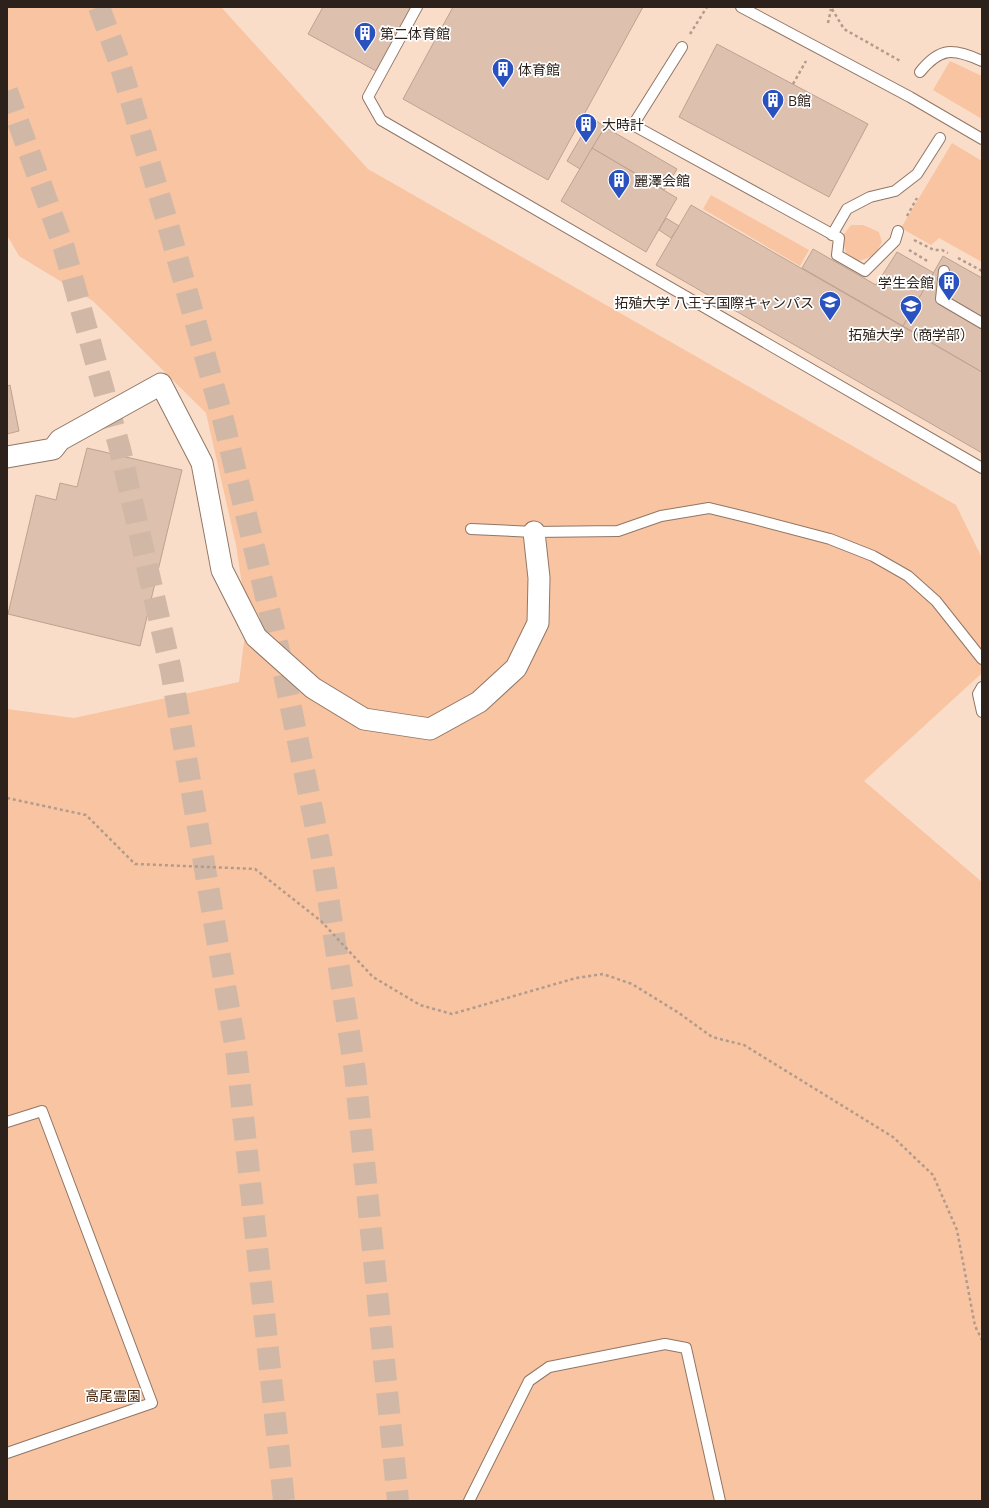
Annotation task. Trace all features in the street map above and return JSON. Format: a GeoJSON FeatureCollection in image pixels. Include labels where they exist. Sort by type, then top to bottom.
{"type":"FeatureCollection","features":[{"type":"Feature","properties":{"kind":"street"},"geometry":{"type":"LineString","coordinates":[[7,457],[53,449],[60,440],[161,384],[202,463],[222,570],[256,637],[314,688],[364,719],[430,729],[479,702],[516,668],[538,623],[539,578],[534,532]]}},
{"type":"Feature","properties":{"kind":"lane"},"geometry":{"type":"LineString","coordinates":[[418,7],[368,97],[382,120],[982,468]]}},
{"type":"Feature","properties":{"kind":"lane"},"geometry":{"type":"LineString","coordinates":[[747,8],[910,97],[982,139]]}},
{"type":"Feature","properties":{"kind":"lane"},"geometry":{"type":"LineString","coordinates":[[682,47],[633,124],[839,238],[837,255],[865,271],[897,236]]}},
{"type":"Feature","properties":{"kind":"lane"},"geometry":{"type":"LineString","coordinates":[[920,72],[931,58],[948,51],[971,56],[982,61]]}},
{"type":"Feature","properties":{"kind":"lane"},"geometry":{"type":"LineString","coordinates":[[832,235],[847,210],[870,197],[895,191],[917,174],[940,138]]}},
{"type":"Feature","properties":{"kind":"lane"},"geometry":{"type":"LineString","coordinates":[[944,271],[941,299],[982,323]]}},
{"type":"Feature","properties":{"kind":"lane"},"geometry":{"type":"LineString","coordinates":[[471,529],[534,532],[618,531],[661,516],[708,508],[830,540],[873,556],[908,576],[936,601],[982,658]]}},
{"type":"Feature","properties":{"kind":"lane"},"geometry":{"type":"LineString","coordinates":[[982,687],[978,694],[982,712]]}},
{"type":"Feature","properties":{"kind":"lane"},"geometry":{"type":"LineString","coordinates":[[7,1122],[42,1111],[152,1403],[7,1453]]}},
{"type":"Feature","properties":{"kind":"lane"},"geometry":{"type":"LineString","coordinates":[[469,1501],[529,1381],[549,1367],[665,1344],[686,1348],[720,1501]]}},
{"type":"Feature","properties":{"kind":"path"},"geometry":{"type":"LineString","coordinates":[[682,47],[707,7]]}},
{"type":"Feature","properties":{"kind":"path"},"geometry":{"type":"LineString","coordinates":[[828,23],[832,8]]}},
{"type":"Feature","properties":{"kind":"path"},"geometry":{"type":"LineString","coordinates":[[832,8],[844,29],[902,62]]}},
{"type":"Feature","properties":{"kind":"path"},"geometry":{"type":"LineString","coordinates":[[793,84],[806,60]]}},
{"type":"Feature","properties":{"kind":"path"},"geometry":{"type":"LineString","coordinates":[[897,236],[918,197]]}},
{"type":"Feature","properties":{"kind":"path"},"geometry":{"type":"LineString","coordinates":[[897,236],[934,250],[942,250],[949,253]]}},
{"type":"Feature","properties":{"kind":"path"},"geometry":{"type":"LineString","coordinates":[[897,236],[944,271]]}},
{"type":"Feature","properties":{"kind":"path"},"geometry":{"type":"LineString","coordinates":[[955,257],[982,271]]}},
{"type":"Feature","properties":{"kind":"path"},"geometry":{"type":"LineString","coordinates":[[7,798],[86,815],[135,864],[255,869],[321,921],[372,977],[420,1005],[452,1014],[576,978],[603,974],[632,984],[679,1013],[712,1037],[744,1045],[893,1137],[933,1175],[957,1230],[975,1326],[982,1340]]}},
{"type":"Feature","properties":{"kind":"green space","name":"高尾霊園"},"geometry":{"type":"Polygon","coordinates":[[[7,7],[221,7],[368,169],[956,505],[982,558],[982,673],[864,781],[982,882],[982,1501],[7,1501],[7,709],[74,718],[239,682],[247,618],[236,545],[206,413],[93,301],[19,256],[7,235],[7,7]]]}},
{"type":"Feature","properties":{"kind":"green space"},"geometry":{"type":"Polygon","coordinates":[[[950,61],[982,76],[982,119],[933,90],[950,61]]]}},
{"type":"Feature","properties":{"kind":"green space"},"geometry":{"type":"Polygon","coordinates":[[[952,143],[982,161],[982,262],[939,238],[931,245],[901,228],[952,143]]]}},
{"type":"Feature","properties":{"kind":"green space"},"geometry":{"type":"Polygon","coordinates":[[[711,195],[809,250],[800,266],[703,209],[711,195]]]}},
{"type":"Feature","properties":{"kind":"green space"},"geometry":{"type":"Polygon","coordinates":[[[851,225],[863,225],[879,232],[882,242],[875,255],[857,262],[846,253],[842,237],[851,225]]]}},
{"type":"Feature","properties":{"kind":"building","name":"第二体育館"},"geometry":{"type":"Polygon","coordinates":[[[323,7],[412,7],[378,72],[308,34],[323,7]]]}},
{"type":"Feature","properties":{"kind":"building","name":"体育館"},"geometry":{"type":"Polygon","coordinates":[[[453,7],[643,7],[548,180],[403,99],[453,7]]]}},
{"type":"Feature","properties":{"kind":"building","name":"B館"},"geometry":{"type":"Polygon","coordinates":[[[717,44],[868,124],[829,197],[679,117],[717,44]]]}},
{"type":"Feature","properties":{"kind":"building","name":"大時計"},"geometry":{"type":"Polygon","coordinates":[[[592,118],[605,127],[580,169],[567,161],[592,118]]]}},
{"type":"Feature","properties":{"kind":"building"},"geometry":{"type":"Polygon","coordinates":[[[605,127],[677,169],[664,190],[592,148],[605,127]]]}},
{"type":"Feature","properties":{"kind":"building","name":"麗澤会館"},"geometry":{"type":"Polygon","coordinates":[[[592,148],[677,198],[646,252],[561,201],[592,148]]]}},
{"type":"Feature","properties":{"kind":"building"},"geometry":{"type":"Polygon","coordinates":[[[691,205],[982,372],[982,453],[656,265],[691,205]]]}},
{"type":"Feature","properties":{"kind":"building"},"geometry":{"type":"Polygon","coordinates":[[[666,218],[679,226],[671,238],[659,230],[666,218]]]}},
{"type":"Feature","properties":{"kind":"building"},"geometry":{"type":"Polygon","coordinates":[[[813,249],[876,285],[897,252],[934,273],[903,326],[802,268],[813,249]]]}},
{"type":"Feature","properties":{"kind":"building","name":"学生会館"},"geometry":{"type":"Polygon","coordinates":[[[943,256],[982,278],[982,372],[903,326],[943,256]]]}},
{"type":"Feature","properties":{"kind":"building"},"geometry":{"type":"Polygon","coordinates":[[[10,385],[19,431],[7,434],[7,386],[10,385]]]}},
{"type":"Feature","properties":{"kind":"building"},"geometry":{"type":"Polygon","coordinates":[[[87,448],[182,470],[140,646],[8,614],[36,495],[56,500],[60,483],[77,487],[87,448]]]}},
{"type":"Feature","properties":{"kind":"tunnel"},"geometry":{"type":"LineString","coordinates":[[99,7],[119,61],[166,218],[224,423],[280,655],[321,852],[355,1072],[398,1501]]}},
{"type":"Feature","properties":{"kind":"tunnel"},"geometry":{"type":"LineString","coordinates":[[7,91],[64,248],[120,449],[171,670],[236,1050],[284,1501]]}},
{"type":"Feature","properties":{"kind":"place","name":"第二体育館"},"geometry":{"type":"Point","coordinates":[365,52]}},
{"type":"Feature","properties":{"kind":"place","name":"体育館"},"geometry":{"type":"Point","coordinates":[503,88]}},
{"type":"Feature","properties":{"kind":"place","name":"B館"},"geometry":{"type":"Point","coordinates":[773,120]}},
{"type":"Feature","properties":{"kind":"place","name":"大時計"},"geometry":{"type":"Point","coordinates":[586,144]}},
{"type":"Feature","properties":{"kind":"place","name":"麗澤会館"},"geometry":{"type":"Point","coordinates":[619,200]}},
{"type":"Feature","properties":{"kind":"place","name":"学生会館"},"geometry":{"type":"Point","coordinates":[949,302]}},
{"type":"Feature","properties":{"kind":"place","name":"拓殖大学 八王子国際キャンパス"},"geometry":{"type":"Point","coordinates":[830,322]}},
{"type":"Feature","properties":{"kind":"place","name":"拓殖大学（商学部）"},"geometry":{"type":"Point","coordinates":[911,326]}}]}
